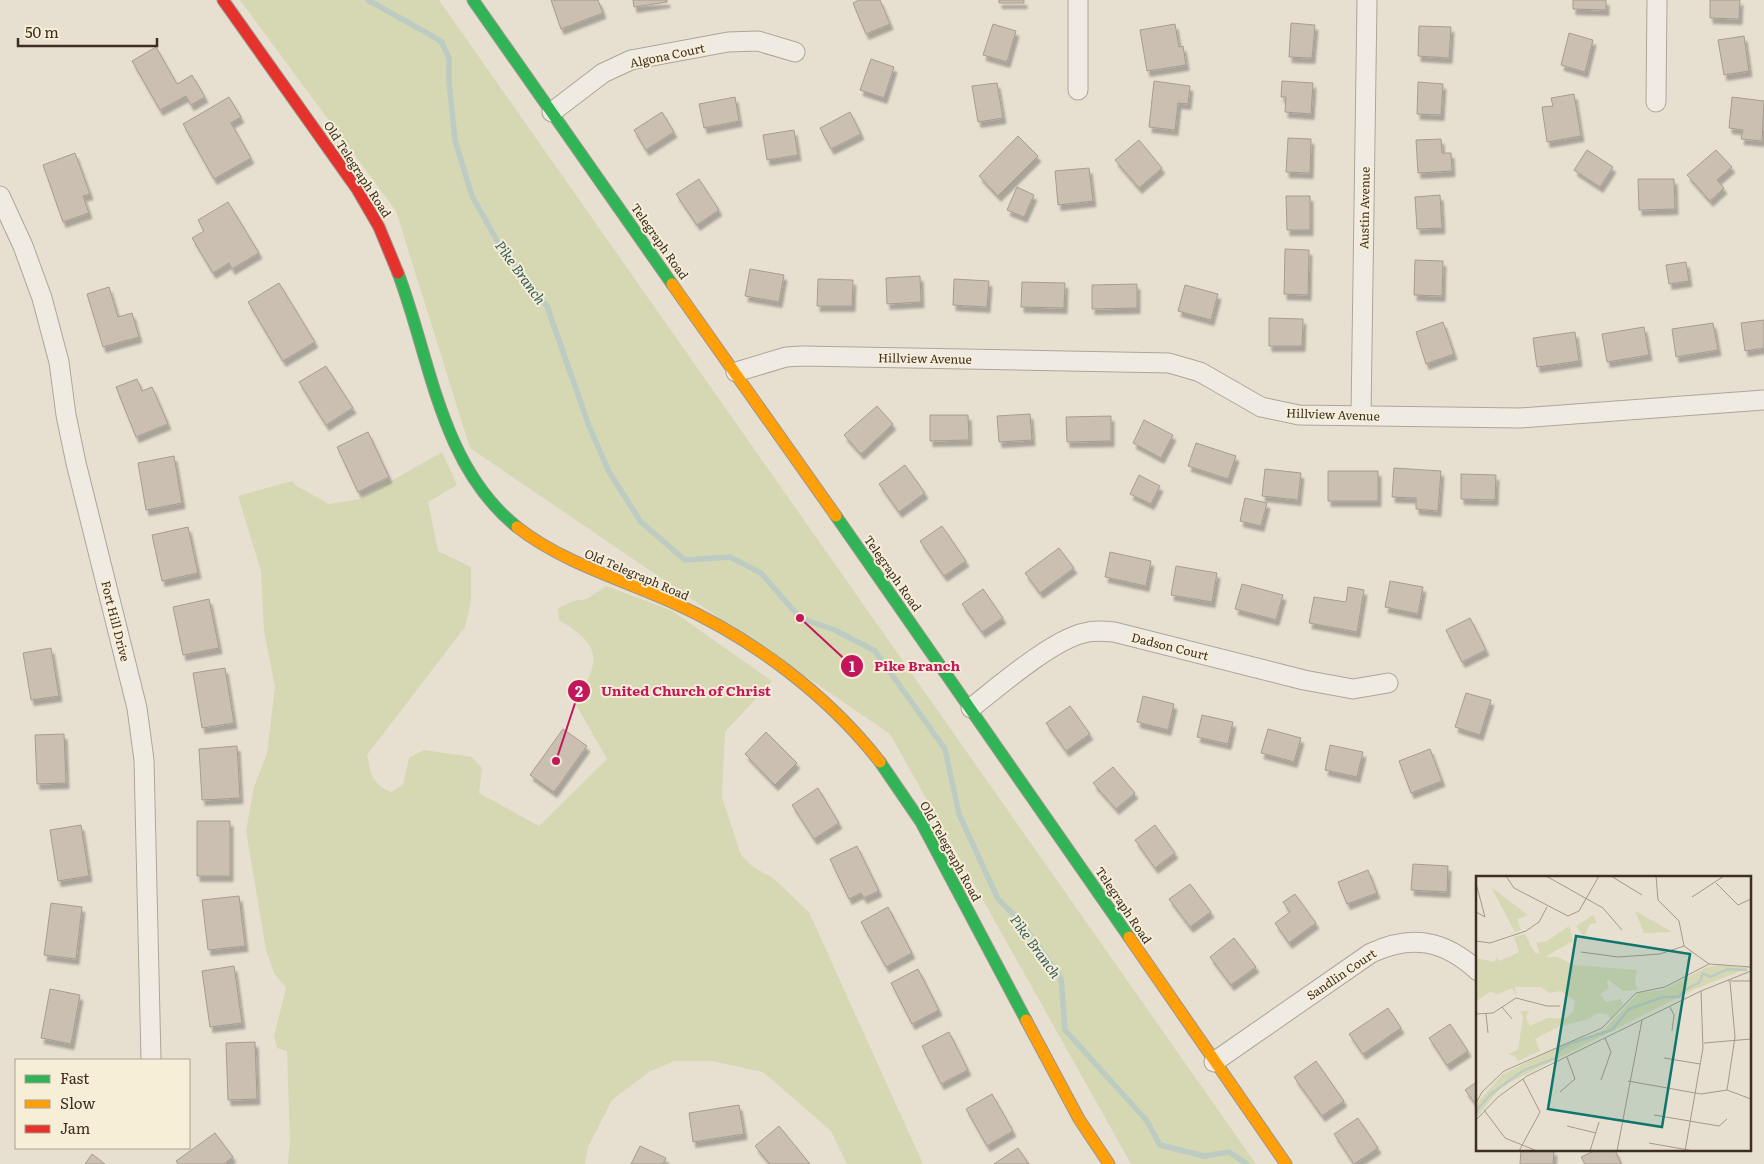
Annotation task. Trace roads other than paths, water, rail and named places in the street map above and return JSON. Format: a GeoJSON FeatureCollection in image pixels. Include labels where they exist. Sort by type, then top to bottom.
{"type":"FeatureCollection","features":[{"type":"Feature","properties":{"kind":"street","name":"Old Telegraph Road"},"geometry":{"type":"LineString","coordinates":[[223,0],[329,146],[364,198],[380,229],[419,335],[446,424],[469,474],[486,498],[503,516],[542,545],[585,567],[680,606],[715,625],[799,683],[848,726],[898,785],[921,822],[1079,1119],[1109,1164]]}},
{"type":"Feature","properties":{"kind":"street","name":"Telegraph Road"},"geometry":{"type":"LineString","coordinates":[[473,0],[971,708],[1286,1164]]}},
{"type":"Feature","properties":{"kind":"street"},"geometry":{"type":"LineString","coordinates":[[1078,0],[1078,90]]}},
{"type":"Feature","properties":{"kind":"street","name":"Austin Avenue"},"geometry":{"type":"LineString","coordinates":[[1361,416],[1368,0]]}},
{"type":"Feature","properties":{"kind":"street"},"geometry":{"type":"LineString","coordinates":[[1656,102],[1657,0]]}},
{"type":"Feature","properties":{"kind":"street","name":"Algona Court"},"geometry":{"type":"LineString","coordinates":[[552,112],[603,73],[631,60],[735,42],[758,41],[795,52]]}},
{"type":"Feature","properties":{"kind":"street","name":"Fort Hill Drive"},"geometry":{"type":"LineString","coordinates":[[0,196],[23,246],[42,298],[59,362],[66,415],[76,463],[138,708],[144,760],[151,1059]]}},
{"type":"Feature","properties":{"kind":"street","name":"Hillview Avenue"},"geometry":{"type":"LineString","coordinates":[[736,372],[786,357],[802,356],[1169,363],[1200,372],[1261,407],[1299,415],[1520,418],[1764,400]]}},
{"type":"Feature","properties":{"kind":"street","name":"Dadson Court"},"geometry":{"type":"LineString","coordinates":[[971,708],[1057,645],[1083,633],[1099,630],[1114,632],[1304,680],[1353,689],[1388,683]]}},
{"type":"Feature","properties":{"kind":"street","name":"Sandlin Court"},"geometry":{"type":"LineString","coordinates":[[1214,1062],[1371,953],[1387,945],[1406,941],[1441,946],[1456,954],[1476,969]]}},
{"type":"Feature","properties":{"kind":"waterway","name":"Pike Branch"},"geometry":{"type":"LineString","coordinates":[[368,0],[441,41],[449,58],[449,82],[455,140],[472,196],[499,244],[547,306],[589,426],[609,472],[641,522],[685,560],[730,557],[761,573],[800,618],[835,630],[875,651],[945,749],[959,814],[998,899],[1021,922],[1061,978],[1065,1030],[1147,1121],[1160,1145],[1204,1156],[1229,1152],[1247,1164]]}},
{"type":"Feature","properties":{"kind":"place","name":"Pike Branch"},"geometry":{"type":"Point","coordinates":[800,618]}},
{"type":"Feature","properties":{"kind":"place","name":"United Church of Christ"},"geometry":{"type":"Point","coordinates":[556,761]}}]}
